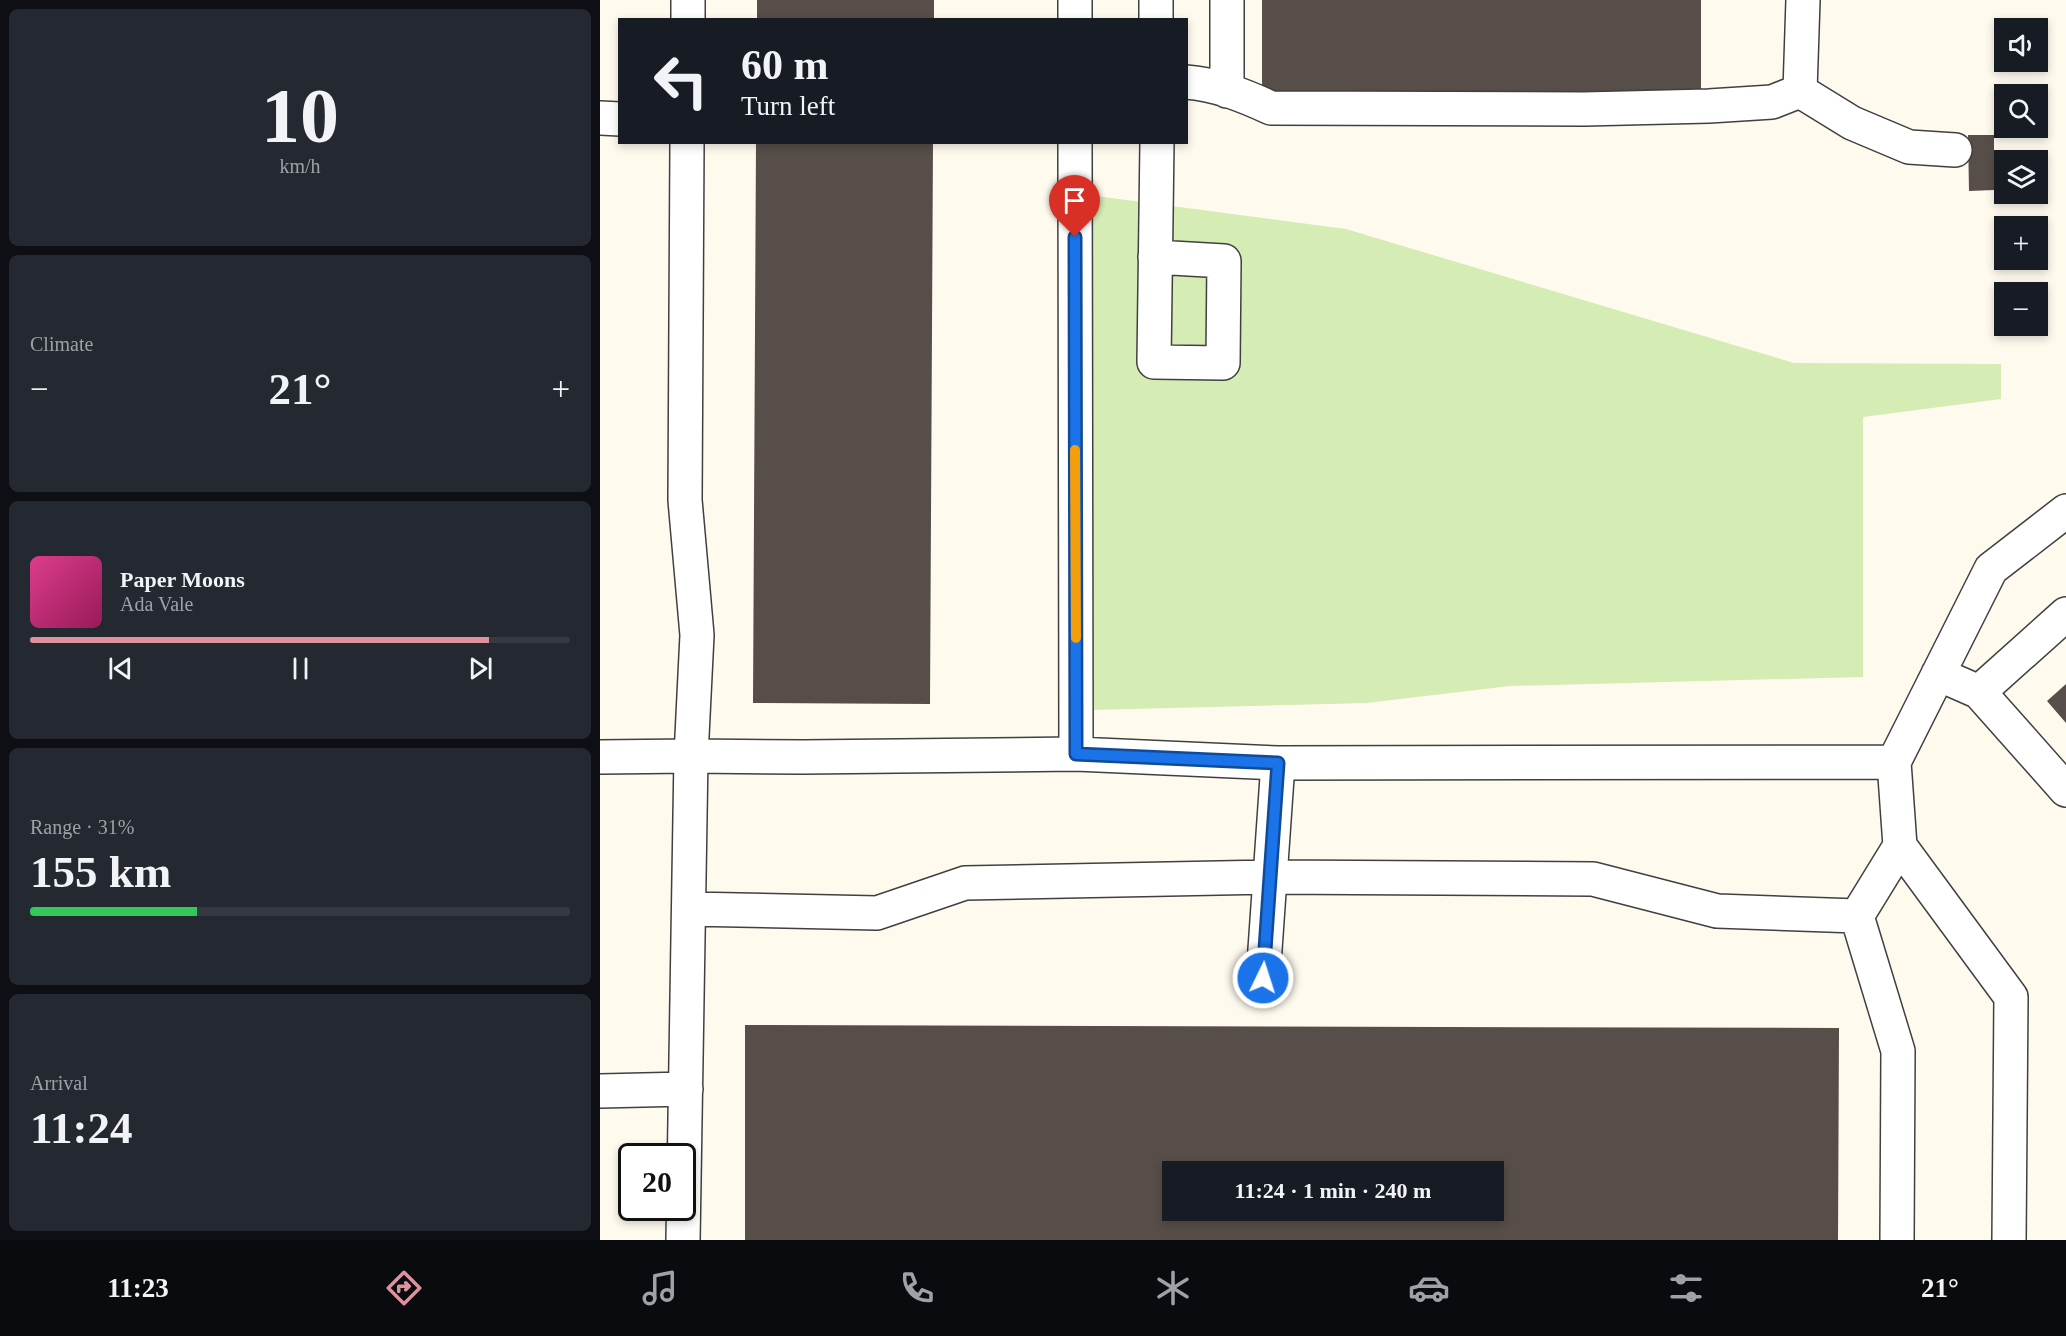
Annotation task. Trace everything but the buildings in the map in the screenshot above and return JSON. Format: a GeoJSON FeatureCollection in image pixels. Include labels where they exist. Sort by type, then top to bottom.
{"type":"FeatureCollection","features":[{"type":"Feature","properties":{"kind":"lane"},"geometry":{"type":"LineString","coordinates":[[688,0],[688,18]]}},
{"type":"Feature","properties":{"kind":"lane"},"geometry":{"type":"LineString","coordinates":[[1075,0],[1075,18]]}},
{"type":"Feature","properties":{"kind":"lane"},"geometry":{"type":"LineString","coordinates":[[1156,0],[1156,18]]}},
{"type":"Feature","properties":{"kind":"lane"},"geometry":{"type":"LineString","coordinates":[[1227,0],[1227,91]]}},
{"type":"Feature","properties":{"kind":"lane"},"geometry":{"type":"LineString","coordinates":[[1800,91],[1803,0]]}},
{"type":"Feature","properties":{"kind":"lane"},"geometry":{"type":"LineString","coordinates":[[1188,82],[1197,82],[1227,91],[1271,108],[1584,109],[1709,106],[1772,102],[1800,91]]}},
{"type":"Feature","properties":{"kind":"lane"},"geometry":{"type":"LineString","coordinates":[[1800,91],[1852,123],[1909,147],[1955,150]]}},
{"type":"Feature","properties":{"kind":"lane"},"geometry":{"type":"LineString","coordinates":[[600,118],[618,119]]}},
{"type":"Feature","properties":{"kind":"lane"},"geometry":{"type":"LineString","coordinates":[[684,1240],[691,756],[697,635],[685,500],[687,144]]}},
{"type":"Feature","properties":{"kind":"lane"},"geometry":{"type":"LineString","coordinates":[[1075,144],[1076,754]]}},
{"type":"Feature","properties":{"kind":"lane"},"geometry":{"type":"LineString","coordinates":[[1155,257],[1157,144]]}},
{"type":"Feature","properties":{"kind":"lane"},"geometry":{"type":"LineString","coordinates":[[2009,1240],[2011,997],[1900,846],[1894,762],[1991,569],[2066,511]]}},
{"type":"Feature","properties":{"kind":"lane"},"geometry":{"type":"LineString","coordinates":[[1979,692],[2066,614]]}},
{"type":"Feature","properties":{"kind":"lane"},"geometry":{"type":"LineString","coordinates":[[1938,674],[1979,692],[2066,790]]}},
{"type":"Feature","properties":{"kind":"lane"},"geometry":{"type":"LineString","coordinates":[[600,757],[1076,754],[1278,763],[1894,762]]}},
{"type":"Feature","properties":{"kind":"lane"},"geometry":{"type":"LineString","coordinates":[[1263,978],[1278,763]]}},
{"type":"Feature","properties":{"kind":"lane"},"geometry":{"type":"LineString","coordinates":[[1897,1240],[1899,1051],[1857,916],[1900,846]]}},
{"type":"Feature","properties":{"kind":"lane"},"geometry":{"type":"LineString","coordinates":[[689,909],[877,913],[965,883],[1270,877],[1593,879],[1717,910],[1857,916]]}},
{"type":"Feature","properties":{"kind":"lane"},"geometry":{"type":"LineString","coordinates":[[600,1091],[686,1089]]}},
{"type":"Feature","properties":{"kind":"green space"},"geometry":{"type":"Polygon","coordinates":[[[1081,194],[1346,229],[1794,363],[2001,364],[2001,399],[1863,417],[1863,677],[1510,686],[1366,703],[1090,710],[1081,194]]]}},
{"type":"Feature","properties":{"kind":"slow traffic"},"geometry":{"type":"LineString","coordinates":[[1075,450],[1076,638]]}},
{"type":"Feature","properties":{"kind":"route"},"geometry":{"type":"LineString","coordinates":[[1075,237],[1076,754],[1278,763],[1263,978]]}}]}
